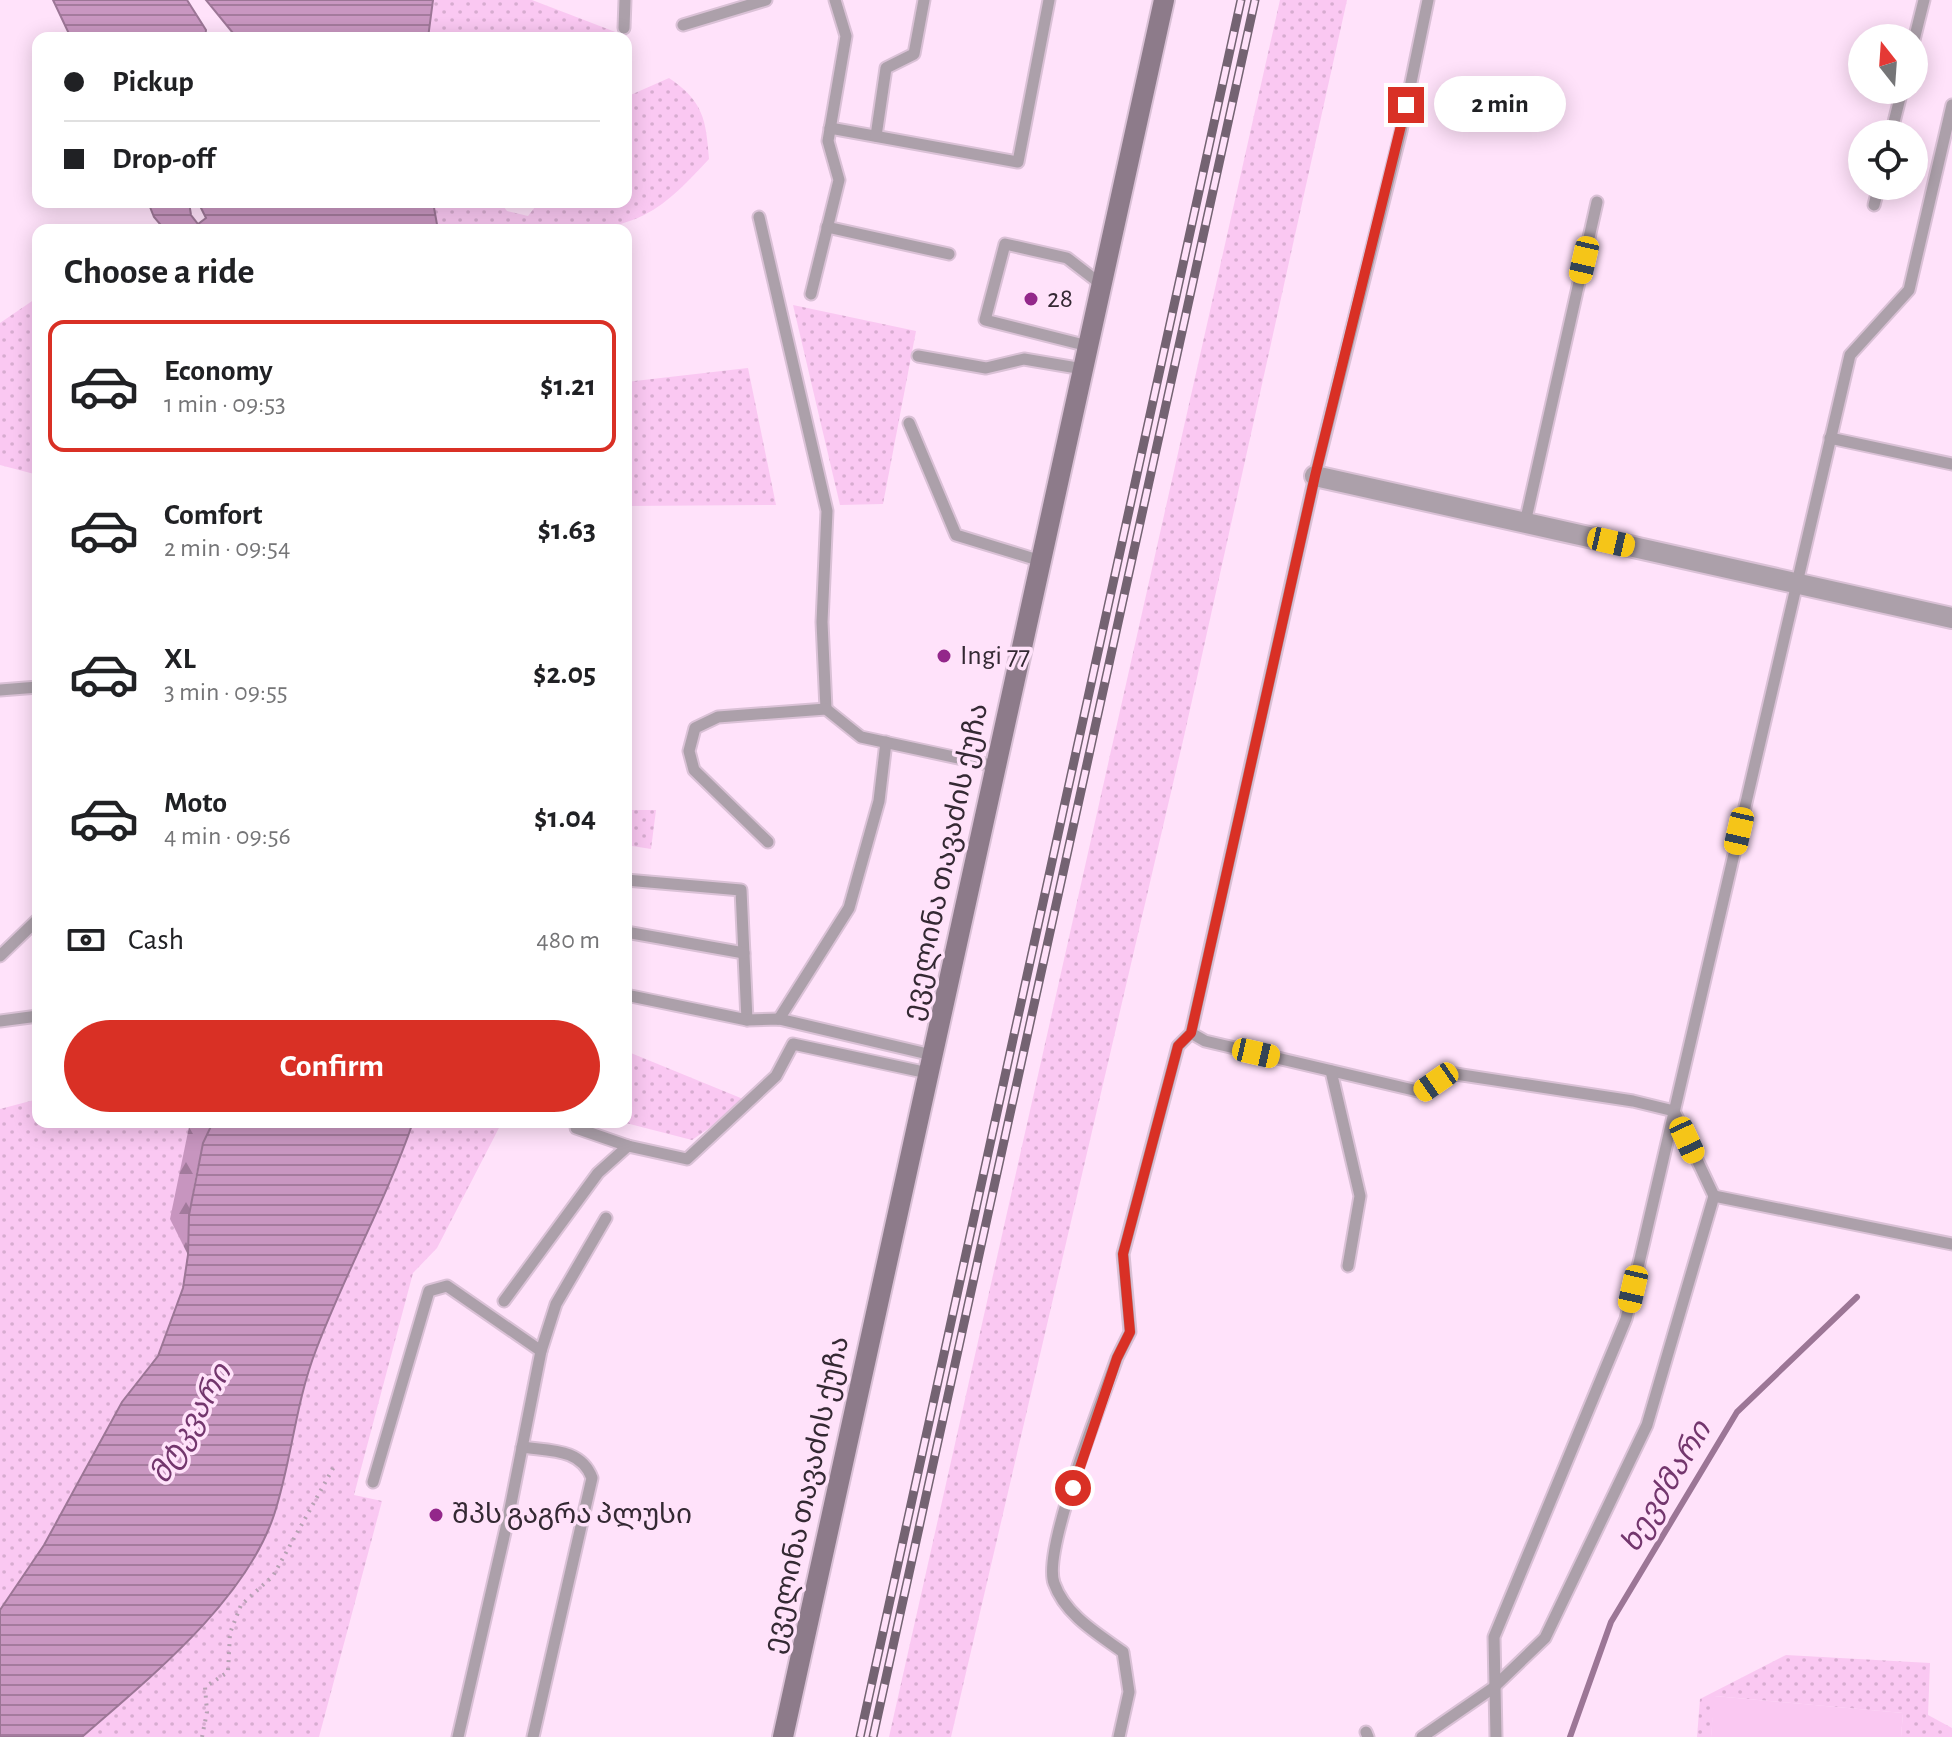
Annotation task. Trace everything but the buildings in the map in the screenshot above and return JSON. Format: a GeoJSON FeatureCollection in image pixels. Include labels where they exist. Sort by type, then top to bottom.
{"type":"FeatureCollection","features":[{"type":"Feature","properties":{"kind":"main road","name":"ეველინა თავაძის ქუჩა"},"geometry":{"type":"LineString","coordinates":[[783,1737],[1164,0]]}},
{"type":"Feature","properties":{"kind":"street"},"geometry":{"type":"LineString","coordinates":[[1315,476],[1952,618]]}},
{"type":"Feature","properties":{"kind":"lane"},"geometry":{"type":"LineString","coordinates":[[624,28],[625,0]]}},
{"type":"Feature","properties":{"kind":"lane"},"geometry":{"type":"LineString","coordinates":[[683,25],[766,0]]}},
{"type":"Feature","properties":{"kind":"lane"},"geometry":{"type":"LineString","coordinates":[[811,294],[839,180],[828,141],[846,36],[835,0]]}},
{"type":"Feature","properties":{"kind":"lane"},"geometry":{"type":"LineString","coordinates":[[876,136],[886,68],[914,54],[924,0]]}},
{"type":"Feature","properties":{"kind":"lane"},"geometry":{"type":"LineString","coordinates":[[830,128],[1018,162],[1049,0]]}},
{"type":"Feature","properties":{"kind":"lane"},"geometry":{"type":"LineString","coordinates":[[1119,1737],[1129,1692],[1123,1652],[1079,1620],[1053,1582],[1056,1540],[1117,1358],[1130,1332],[1123,1254],[1178,1046],[1191,1033],[1315,476],[1401,131],[1428,0]]}},
{"type":"Feature","properties":{"kind":"lane"},"geometry":{"type":"LineString","coordinates":[[1918,24],[1924,0]]}},
{"type":"Feature","properties":{"kind":"lane"},"geometry":{"type":"LineString","coordinates":[[1496,1737],[1494,1637],[1626,1319],[1850,355],[1909,290],[1952,105]]}},
{"type":"Feature","properties":{"kind":"lane"},"geometry":{"type":"LineString","coordinates":[[1874,205],[1875,200]]}},
{"type":"Feature","properties":{"kind":"lane"},"geometry":{"type":"LineString","coordinates":[[1525,523],[1597,202]]}},
{"type":"Feature","properties":{"kind":"lane"},"geometry":{"type":"LineString","coordinates":[[759,217],[827,511],[822,622],[826,709]]}},
{"type":"Feature","properties":{"kind":"lane"},"geometry":{"type":"LineString","coordinates":[[827,227],[949,254]]}},
{"type":"Feature","properties":{"kind":"lane"},"geometry":{"type":"LineString","coordinates":[[1088,346],[985,320],[1005,244],[1067,258],[1102,285]]}},
{"type":"Feature","properties":{"kind":"lane"},"geometry":{"type":"LineString","coordinates":[[918,356],[986,368],[1024,359],[1083,369]]}},
{"type":"Feature","properties":{"kind":"lane"},"geometry":{"type":"LineString","coordinates":[[909,423],[956,535],[1041,561]]}},
{"type":"Feature","properties":{"kind":"lane"},"geometry":{"type":"LineString","coordinates":[[1830,438],[1952,464]]}},
{"type":"Feature","properties":{"kind":"lane"},"geometry":{"type":"LineString","coordinates":[[0,690],[32,687]]}},
{"type":"Feature","properties":{"kind":"lane"},"geometry":{"type":"LineString","coordinates":[[768,842],[694,770],[689,751],[695,728],[718,717],[826,709],[861,737],[995,766]]}},
{"type":"Feature","properties":{"kind":"lane"},"geometry":{"type":"LineString","coordinates":[[779,1019],[849,908],[879,801],[886,742]]}},
{"type":"Feature","properties":{"kind":"lane"},"geometry":{"type":"LineString","coordinates":[[632,881],[741,890],[747,1020]]}},
{"type":"Feature","properties":{"kind":"lane"},"geometry":{"type":"LineString","coordinates":[[1,952],[32,924]]}},
{"type":"Feature","properties":{"kind":"lane"},"geometry":{"type":"LineString","coordinates":[[632,933],[744,953]]}},
{"type":"Feature","properties":{"kind":"lane"},"geometry":{"type":"LineString","coordinates":[[632,996],[747,1020],[779,1019],[930,1064]]}},
{"type":"Feature","properties":{"kind":"lane"},"geometry":{"type":"LineString","coordinates":[[0,1021],[32,1017]]}},
{"type":"Feature","properties":{"kind":"lane"},"geometry":{"type":"LineString","coordinates":[[1191,1033],[1205,1041],[1422,1092],[1449,1073],[1633,1101],[1674,1111]]}},
{"type":"Feature","properties":{"kind":"lane"},"geometry":{"type":"LineString","coordinates":[[576,1128],[628,1146],[687,1159],[776,1076],[793,1044],[930,1064]]}},
{"type":"Feature","properties":{"kind":"lane"},"geometry":{"type":"LineString","coordinates":[[1331,1071],[1360,1196],[1348,1266]]}},
{"type":"Feature","properties":{"kind":"lane"},"geometry":{"type":"LineString","coordinates":[[1422,1737],[1493,1688],[1545,1638],[1647,1425],[1714,1196],[1674,1111]]}},
{"type":"Feature","properties":{"kind":"lane"},"geometry":{"type":"LineString","coordinates":[[504,1301],[598,1173],[628,1146]]}},
{"type":"Feature","properties":{"kind":"lane"},"geometry":{"type":"LineString","coordinates":[[1714,1196],[1952,1244]]}},
{"type":"Feature","properties":{"kind":"lane"},"geometry":{"type":"LineString","coordinates":[[458,1737],[541,1351],[556,1304],[606,1218]]}},
{"type":"Feature","properties":{"kind":"lane"},"geometry":{"type":"LineString","coordinates":[[373,1482],[429,1291],[447,1286],[541,1351]]}},
{"type":"Feature","properties":{"kind":"lane"},"geometry":{"type":"LineString","coordinates":[[522,1447],[575,1455],[588,1468],[592,1478],[533,1737]]}},
{"type":"Feature","properties":{"kind":"path"},"geometry":{"type":"LineString","coordinates":[[202,1737],[207,1712],[205,1687],[228,1672],[230,1633],[241,1605],[273,1576],[336,1463]]}},
{"type":"Feature","properties":{"kind":"shaded area"},"geometry":{"type":"Polygon","coordinates":[[[433,0],[532,0],[615,32],[429,32],[433,0]]]}},
{"type":"Feature","properties":{"kind":"shaded area"},"geometry":{"type":"Polygon","coordinates":[[[1280,0],[1347,0],[1185,732],[951,1737],[889,1737],[1280,0]]]}},
{"type":"Feature","properties":{"kind":"shaded area"},"geometry":{"type":"Polygon","coordinates":[[[669,78],[696,103],[706,133],[709,159],[679,190],[653,210],[618,224],[437,224],[434,208],[505,208],[528,216],[534,208],[632,208],[632,94],[669,78]]]}},
{"type":"Feature","properties":{"kind":"shaded area"},"geometry":{"type":"Polygon","coordinates":[[[32,301],[32,473],[0,465],[0,323],[32,301]]]}},
{"type":"Feature","properties":{"kind":"shaded area"},"geometry":{"type":"Polygon","coordinates":[[[793,305],[916,331],[883,504],[840,505],[793,305]]]}},
{"type":"Feature","properties":{"kind":"shaded area"},"geometry":{"type":"Polygon","coordinates":[[[748,368],[776,505],[632,506],[632,381],[748,368]]]}},
{"type":"Feature","properties":{"kind":"shaded area"},"geometry":{"type":"Polygon","coordinates":[[[632,810],[656,810],[651,849],[632,846],[632,810]]]}},
{"type":"Feature","properties":{"kind":"shaded area"},"geometry":{"type":"Polygon","coordinates":[[[632,1053],[748,1101],[692,1140],[632,1125],[632,1053]]]}},
{"type":"Feature","properties":{"kind":"shaded area"},"geometry":{"type":"Polygon","coordinates":[[[32,1101],[32,1128],[189,1128],[171,1219],[188,1255],[183,1288],[158,1356],[122,1402],[44,1545],[0,1610],[0,1109],[32,1101]]]}},
{"type":"Feature","properties":{"kind":"shaded area"},"geometry":{"type":"Polygon","coordinates":[[[411,1128],[499,1128],[437,1248],[413,1273],[354,1495],[382,1501],[319,1737],[82,1737],[192,1636],[241,1578],[260,1547],[280,1494],[303,1391],[316,1350],[411,1128]]]}},
{"type":"Feature","properties":{"kind":"shaded area"},"geometry":{"type":"Polygon","coordinates":[[[1786,1655],[1930,1663],[1928,1715],[1952,1728],[1952,1737],[1901,1737],[1903,1713],[1715,1696],[1711,1737],[1697,1737],[1700,1699],[1786,1655]]]}},
{"type":"Feature","properties":{"kind":"shaded area"},"geometry":{"type":"Polygon","coordinates":[[[1714,1696],[1903,1713],[1901,1737],[1711,1737],[1714,1696]]]}},
{"type":"Feature","properties":{"kind":"green space"},"geometry":{"type":"Polygon","coordinates":[[[189,1128],[211,1128],[194,1187],[188,1255],[170,1219],[189,1128]]]}},
{"type":"Feature","properties":{"kind":"water"},"geometry":{"type":"Polygon","coordinates":[[[53,0],[187,0],[206,30],[206,32],[68,32],[53,0]]]}},
{"type":"Feature","properties":{"kind":"water"},"geometry":{"type":"Polygon","coordinates":[[[206,0],[433,0],[429,32],[232,32],[206,0]]]}},
{"type":"Feature","properties":{"kind":"water"},"geometry":{"type":"Polygon","coordinates":[[[150,208],[190,208],[198,224],[160,224],[150,208]]]}},
{"type":"Feature","properties":{"kind":"water"},"geometry":{"type":"Polygon","coordinates":[[[201,208],[434,208],[437,224],[198,224],[206,218],[201,208]]]}},
{"type":"Feature","properties":{"kind":"water","name":"მტკვარი"},"geometry":{"type":"Polygon","coordinates":[[[210,1128],[411,1128],[316,1350],[303,1391],[274,1515],[260,1547],[241,1578],[218,1608],[165,1664],[82,1737],[0,1737],[0,1610],[44,1545],[122,1402],[158,1356],[183,1288],[189,1215],[203,1143],[210,1128]]]}},
{"type":"Feature","properties":{"kind":"waterway","name":"ხევძმარი"},"geometry":{"type":"LineString","coordinates":[[1570,1737],[1611,1622],[1737,1412],[1857,1297]]}},
{"type":"Feature","properties":{"kind":"railway"},"geometry":{"type":"LineString","coordinates":[[860,1737],[1241,0]]}},
{"type":"Feature","properties":{"kind":"railway"},"geometry":{"type":"LineString","coordinates":[[873,1737],[1255,0]]}},
{"type":"Feature","properties":{"kind":"place","name":"28"},"geometry":{"type":"Point","coordinates":[1031,299]}},
{"type":"Feature","properties":{"kind":"place","name":"Ingi 77"},"geometry":{"type":"Point","coordinates":[944,656]}},
{"type":"Feature","properties":{"kind":"place","name":"შპს გაგრა პლუსი"},"geometry":{"type":"Point","coordinates":[436,1515]}},
{"type":"Feature","properties":{"kind":"route"},"geometry":{"type":"LineString","coordinates":[[1073,1488],[1117,1358],[1130,1332],[1123,1254],[1178,1046],[1191,1033],[1315,476],[1406,105]]}}]}
